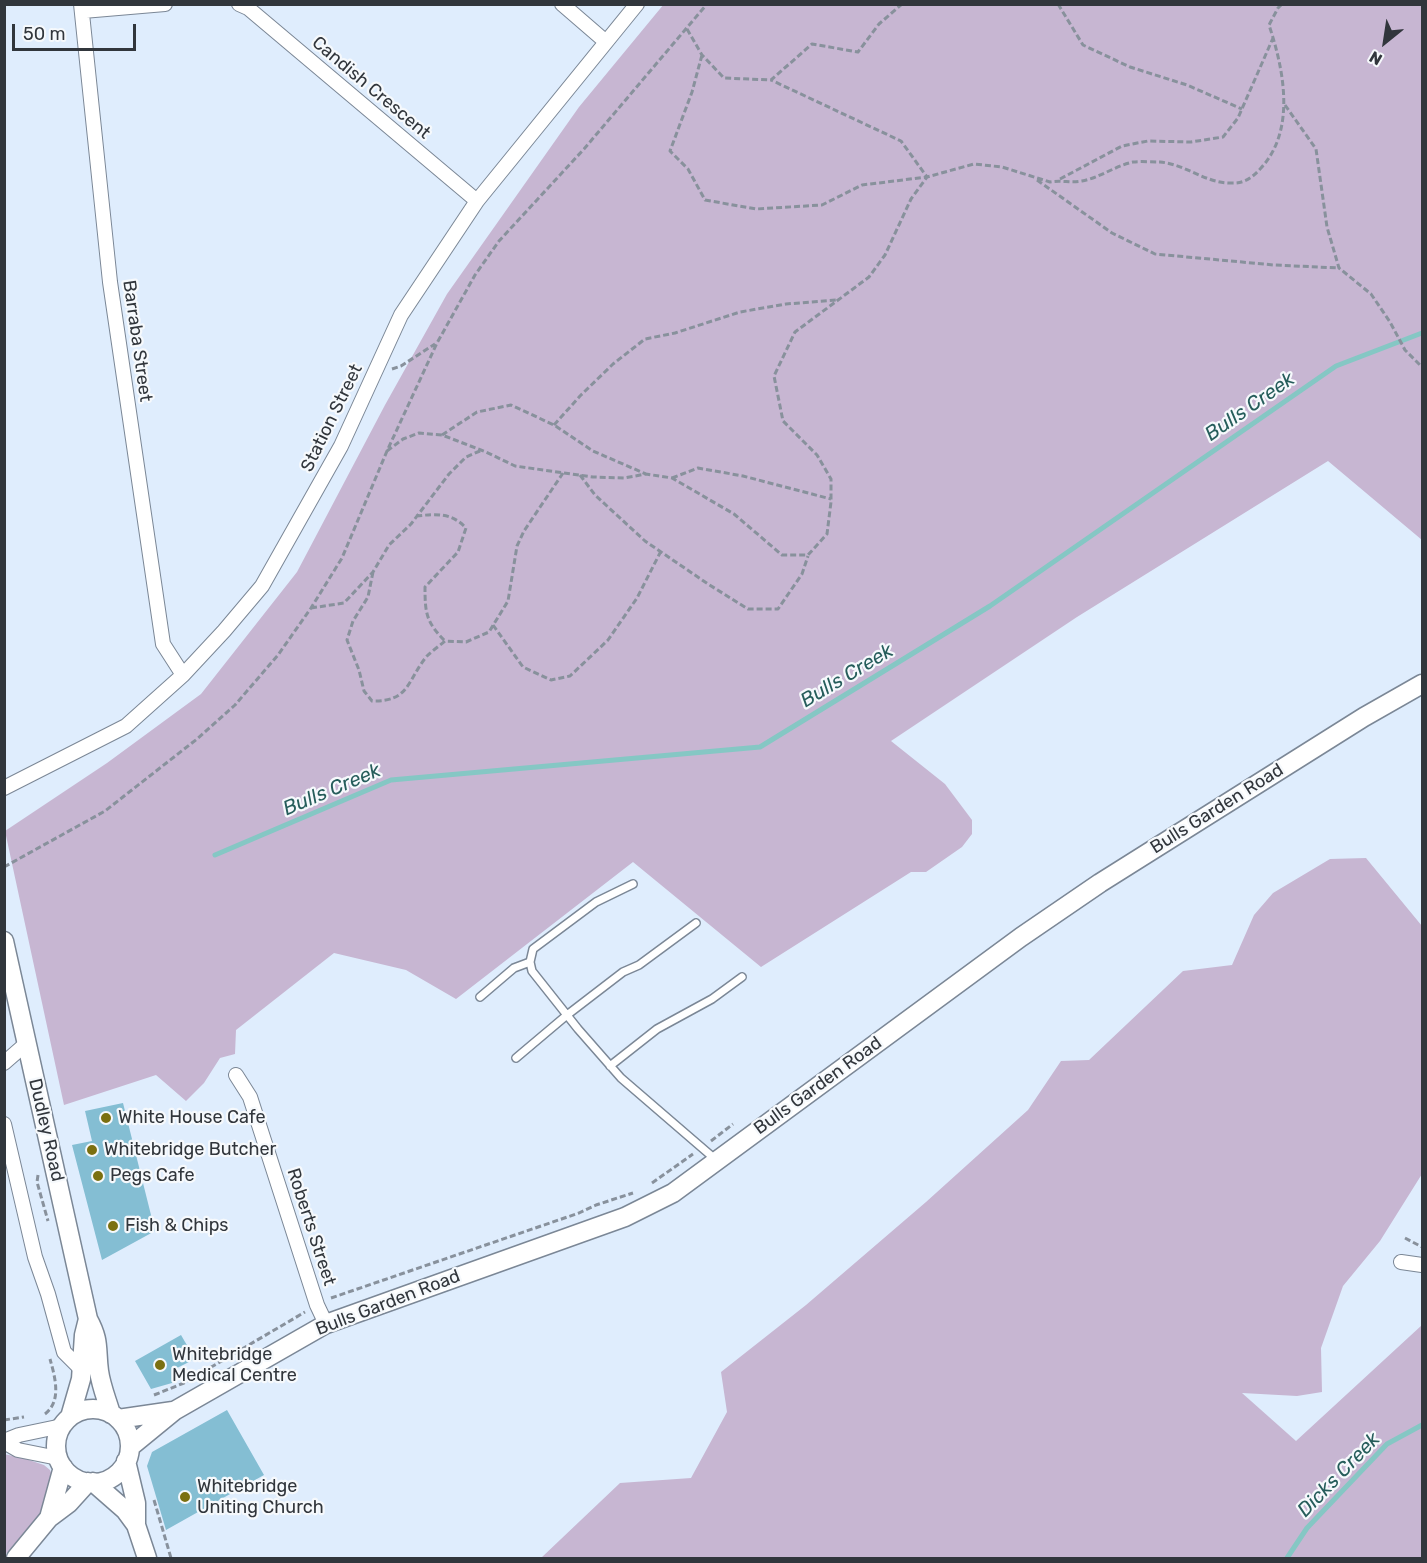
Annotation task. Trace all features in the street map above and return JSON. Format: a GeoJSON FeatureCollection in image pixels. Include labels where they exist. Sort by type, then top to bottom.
{"type":"FeatureCollection","features":[{"type":"Feature","properties":{"kind":"main road","name":"Bulls Garden Road"},"geometry":{"type":"LineString","coordinates":[[128,1454],[174,1411],[326,1324],[625,1217],[673,1193],[1021,937],[1100,883],[1364,717],[1422,684]]}},
{"type":"Feature","properties":{"kind":"main road","name":"Dudley Road"},"geometry":{"type":"LineString","coordinates":[[4,941],[88,1319],[96,1334],[99,1371],[115,1417]]}},
{"type":"Feature","properties":{"kind":"main road","name":"Dudley Road"},"geometry":{"type":"LineString","coordinates":[[66,1421],[82,1370],[84,1335],[88,1319]]}},
{"type":"Feature","properties":{"kind":"main road"},"geometry":{"type":"LineString","coordinates":[[49,1518],[61,1463],[56,1442],[66,1421],[85,1410],[95,1409],[115,1417],[127,1433],[136,1503],[136,1525]]}},
{"type":"Feature","properties":{"kind":"main road","name":"Bulls Garden Road"},"geometry":{"type":"LineString","coordinates":[[115,1417],[174,1411]]}},
{"type":"Feature","properties":{"kind":"main road"},"geometry":{"type":"LineString","coordinates":[[16,1558],[49,1518],[91,1482],[109,1479],[116,1474],[128,1454]]}},
{"type":"Feature","properties":{"kind":"main road"},"geometry":{"type":"LineString","coordinates":[[61,1463],[74,1477],[91,1482],[125,1510],[136,1525],[147,1558]]}},
{"type":"Feature","properties":{"kind":"street"},"geometry":{"type":"LineString","coordinates":[[82,8],[165,4]]}},
{"type":"Feature","properties":{"kind":"street","name":"Candish Crescent"},"geometry":{"type":"LineString","coordinates":[[239,4],[248,8],[477,201]]}},
{"type":"Feature","properties":{"kind":"street"},"geometry":{"type":"LineString","coordinates":[[561,4],[606,42]]}},
{"type":"Feature","properties":{"kind":"street","name":"Station Street"},"geometry":{"type":"LineString","coordinates":[[4,788],[126,726],[183,675],[262,586],[341,446],[401,315],[477,201],[637,4]]}},
{"type":"Feature","properties":{"kind":"street","name":"Barraba Street"},"geometry":{"type":"LineString","coordinates":[[82,8],[110,282],[161,633],[163,644],[183,675]]}},
{"type":"Feature","properties":{"kind":"street"},"geometry":{"type":"LineString","coordinates":[[4,1063],[27,1043]]}},
{"type":"Feature","properties":{"kind":"street","name":"Roberts Street"},"geometry":{"type":"LineString","coordinates":[[236,1075],[250,1097],[317,1305],[326,1324]]}},
{"type":"Feature","properties":{"kind":"street"},"geometry":{"type":"LineString","coordinates":[[4,1124],[34,1257],[48,1294],[64,1352],[82,1370]]}},
{"type":"Feature","properties":{"kind":"street"},"geometry":{"type":"LineString","coordinates":[[1401,1262],[1422,1265]]}},
{"type":"Feature","properties":{"kind":"street"},"geometry":{"type":"LineString","coordinates":[[4,1441],[66,1421]]}},
{"type":"Feature","properties":{"kind":"street"},"geometry":{"type":"LineString","coordinates":[[4,1441],[18,1450],[61,1463]]}},
{"type":"Feature","properties":{"kind":"lane"},"geometry":{"type":"LineString","coordinates":[[633,884],[596,902],[533,949],[530,962],[532,971],[610,1066],[647,1103],[717,1161]]}},
{"type":"Feature","properties":{"kind":"lane"},"geometry":{"type":"LineString","coordinates":[[516,1058],[623,972],[639,965],[696,923]]}},
{"type":"Feature","properties":{"kind":"lane"},"geometry":{"type":"LineString","coordinates":[[480,997],[514,968],[530,962]]}},
{"type":"Feature","properties":{"kind":"lane"},"geometry":{"type":"LineString","coordinates":[[610,1066],[657,1029],[712,999],[742,977]]}},
{"type":"Feature","properties":{"kind":"path"},"geometry":{"type":"LineString","coordinates":[[4,867],[105,811],[197,739],[235,705],[279,655],[342,558],[387,450],[437,343],[475,275],[499,241],[584,148],[707,4]]}},
{"type":"Feature","properties":{"kind":"path"},"geometry":{"type":"LineString","coordinates":[[771,80],[812,44],[858,52],[879,24],[902,4]]}},
{"type":"Feature","properties":{"kind":"path"},"geometry":{"type":"LineString","coordinates":[[1058,4],[1083,45],[1130,67],[1187,86],[1242,110]]}},
{"type":"Feature","properties":{"kind":"path"},"geometry":{"type":"LineString","coordinates":[[1058,180],[1081,181],[1135,162],[1163,162],[1210,180],[1231,184],[1252,179],[1268,161],[1278,142],[1285,104],[1284,85],[1269,26],[1282,4]]}},
{"type":"Feature","properties":{"kind":"path"},"geometry":{"type":"LineString","coordinates":[[686,29],[702,55],[724,78],[771,80],[901,141],[927,177]]}},
{"type":"Feature","properties":{"kind":"path"},"geometry":{"type":"LineString","coordinates":[[702,55],[692,92],[670,151],[688,169],[705,200],[756,209],[822,205],[862,185],[927,177],[974,164],[1002,167],[1050,182],[1122,146],[1148,141],[1191,142],[1222,137],[1238,118],[1273,38]]}},
{"type":"Feature","properties":{"kind":"path"},"geometry":{"type":"LineString","coordinates":[[1285,104],[1316,149],[1327,227],[1339,268],[1371,294],[1405,350],[1422,368]]}},
{"type":"Feature","properties":{"kind":"path"},"geometry":{"type":"LineString","coordinates":[[580,475],[595,495],[645,541],[708,584],[748,609],[778,609],[802,574],[808,555],[827,534],[831,479],[817,455],[783,421],[774,376],[795,332],[869,278],[885,255],[911,199],[927,177]]}},
{"type":"Feature","properties":{"kind":"path"},"geometry":{"type":"LineString","coordinates":[[1035,179],[1112,232],[1155,254],[1274,265],[1339,268]]}},
{"type":"Feature","properties":{"kind":"path"},"geometry":{"type":"LineString","coordinates":[[554,425],[613,364],[645,339],[675,333],[740,312],[786,304],[839,300]]}},
{"type":"Feature","properties":{"kind":"path"},"geometry":{"type":"LineString","coordinates":[[372,376],[401,366],[437,343]]}},
{"type":"Feature","properties":{"kind":"path"},"geometry":{"type":"LineString","coordinates":[[442,435],[477,412],[511,405],[554,425],[593,451],[646,474],[672,478],[734,514],[782,555],[808,555]]}},
{"type":"Feature","properties":{"kind":"path"},"geometry":{"type":"LineString","coordinates":[[387,450],[403,439],[419,433],[442,435],[514,466],[624,478],[646,474]]}},
{"type":"Feature","properties":{"kind":"path"},"geometry":{"type":"LineString","coordinates":[[311,608],[344,603],[373,572],[389,546],[411,524],[449,474],[466,457],[481,450]]}},
{"type":"Feature","properties":{"kind":"path"},"geometry":{"type":"LineString","coordinates":[[672,478],[698,468],[743,476],[831,499]]}},
{"type":"Feature","properties":{"kind":"path"},"geometry":{"type":"LineString","coordinates":[[416,516],[444,514],[459,520],[466,528],[458,552],[425,587],[425,611],[435,631],[445,641],[466,642],[489,632],[508,601],[517,546],[524,531],[562,473]]}},
{"type":"Feature","properties":{"kind":"path"},"geometry":{"type":"LineString","coordinates":[[493,625],[523,667],[551,680],[570,676],[608,640],[637,598],[661,551]]}},
{"type":"Feature","properties":{"kind":"path"},"geometry":{"type":"LineString","coordinates":[[373,572],[368,597],[353,621],[347,640],[359,670],[364,691],[372,701],[389,702],[407,688],[427,656],[445,641]]}},
{"type":"Feature","properties":{"kind":"path"},"geometry":{"type":"LineString","coordinates":[[649,1184],[733,1124]]}},
{"type":"Feature","properties":{"kind":"path"},"geometry":{"type":"LineString","coordinates":[[329,1299],[579,1213],[596,1204],[641,1188]]}},
{"type":"Feature","properties":{"kind":"path"},"geometry":{"type":"LineString","coordinates":[[1406,1238],[1422,1247]]}},
{"type":"Feature","properties":{"kind":"path"},"geometry":{"type":"LineString","coordinates":[[153,1395],[184,1383],[305,1312]]}},
{"type":"Feature","properties":{"kind":"path"},"geometry":{"type":"LineString","coordinates":[[42,1415],[48,1412],[53,1404],[56,1392],[50,1358]]}},
{"type":"Feature","properties":{"kind":"path"},"geometry":{"type":"LineString","coordinates":[[4,1420],[33,1416]]}},
{"type":"Feature","properties":{"kind":"path"},"geometry":{"type":"LineString","coordinates":[[151,1490],[171,1558]]}},
{"type":"Feature","properties":{"kind":"shaded area"},"geometry":{"type":"Polygon","coordinates":[[[664,4],[1422,5],[1422,540],[1328,461],[1077,617],[891,741],[945,784],[972,820],[972,834],[962,847],[926,872],[911,872],[761,967],[633,862],[456,999],[406,970],[334,953],[236,1030],[235,1054],[220,1058],[204,1083],[186,1101],[156,1075],[64,1105],[5,831],[107,763],[201,694],[297,572],[385,405],[447,294],[579,107],[664,4]]]}},
{"type":"Feature","properties":{"kind":"shaded area"},"geometry":{"type":"Polygon","coordinates":[[[1366,858],[1422,926],[1422,1174],[1380,1241],[1343,1286],[1321,1348],[1322,1392],[1297,1396],[1242,1393],[1296,1441],[1422,1325],[1422,1558],[541,1558],[620,1483],[691,1478],[727,1412],[721,1372],[806,1305],[926,1202],[1028,1110],[1061,1061],[1089,1060],[1183,971],[1232,965],[1254,915],[1273,893],[1330,859],[1366,858]]]}},
{"type":"Feature","properties":{"kind":"shaded area"},"geometry":{"type":"Polygon","coordinates":[[[4,1454],[44,1465],[50,1470],[53,1478],[44,1509],[5,1555],[4,1454]]]}},
{"type":"Feature","properties":{"kind":"building"},"geometry":{"type":"Polygon","coordinates":[[[123,1103],[155,1231],[102,1260],[72,1145],[92,1141],[85,1111],[123,1103]]]}},
{"type":"Feature","properties":{"kind":"building","name":"Whitebridge Medical Centre"},"geometry":{"type":"Polygon","coordinates":[[[181,1335],[195,1359],[175,1369],[179,1378],[172,1383],[151,1389],[135,1361],[181,1335]]]}},
{"type":"Feature","properties":{"kind":"building"},"geometry":{"type":"Polygon","coordinates":[[[227,1410],[264,1475],[166,1530],[147,1466],[152,1452],[227,1410]]]}},
{"type":"Feature","properties":{"kind":"waterway","name":"Bulls Creek"},"geometry":{"type":"LineString","coordinates":[[215,855],[391,780],[760,747],[990,606],[1336,366],[1422,333]]}},
{"type":"Feature","properties":{"kind":"waterway","name":"Dicks Creek"},"geometry":{"type":"LineString","coordinates":[[1287,1558],[1307,1528],[1387,1444],[1422,1425]]}},
{"type":"Feature","properties":{"kind":"place","name":"White House Cafe"},"geometry":{"type":"Point","coordinates":[106,1118]}},
{"type":"Feature","properties":{"kind":"place","name":"Whitebridge Butcher"},"geometry":{"type":"Point","coordinates":[92,1150]}},
{"type":"Feature","properties":{"kind":"place","name":"Pegs Cafe"},"geometry":{"type":"Point","coordinates":[98,1176]}},
{"type":"Feature","properties":{"kind":"place","name":"Fish & Chips"},"geometry":{"type":"Point","coordinates":[113,1226]}},
{"type":"Feature","properties":{"kind":"place","name":"Whitebridge Medical Centre"},"geometry":{"type":"Point","coordinates":[160,1365]}},
{"type":"Feature","properties":{"kind":"place","name":"Whitebridge Uniting Church"},"geometry":{"type":"Point","coordinates":[185,1497]}}]}
